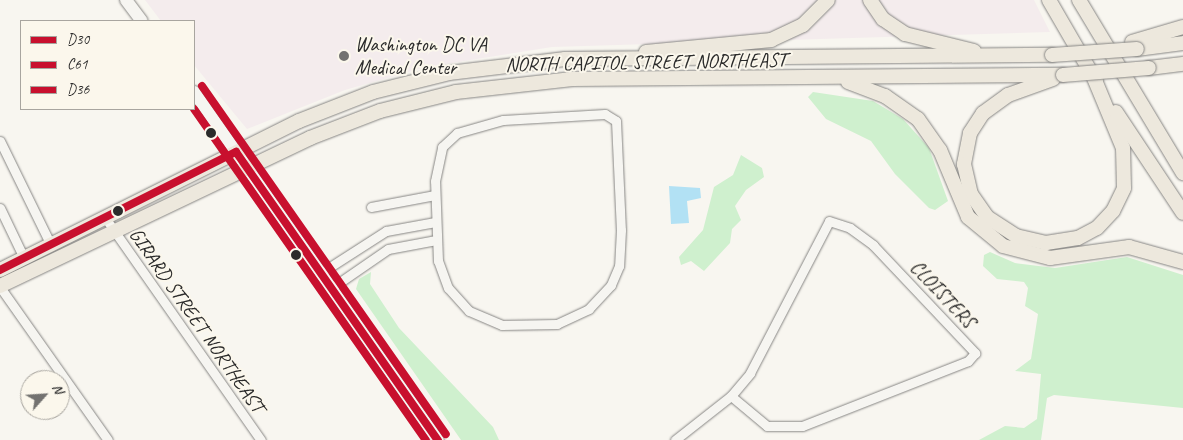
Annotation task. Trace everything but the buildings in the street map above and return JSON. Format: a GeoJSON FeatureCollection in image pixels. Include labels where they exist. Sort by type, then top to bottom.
{"type":"FeatureCollection","features":[{"type":"Feature","properties":{"kind":"main road"},"geometry":{"type":"LineString","coordinates":[[126,0],[141,20]]}},
{"type":"Feature","properties":{"kind":"main road"},"geometry":{"type":"LineString","coordinates":[[606,58],[672,47],[771,40],[803,25],[828,0]]}},
{"type":"Feature","properties":{"kind":"main road"},"geometry":{"type":"LineString","coordinates":[[870,0],[887,23],[912,38],[1010,57]]}},
{"type":"Feature","properties":{"kind":"main road"},"geometry":{"type":"LineString","coordinates":[[1040,0],[1064,27]]}},
{"type":"Feature","properties":{"kind":"main road"},"geometry":{"type":"LineString","coordinates":[[1049,0],[1094,78],[1183,213]]}},
{"type":"Feature","properties":{"kind":"main road"},"geometry":{"type":"LineString","coordinates":[[1079,0],[1153,127],[1183,172]]}},
{"type":"Feature","properties":{"kind":"main road"},"geometry":{"type":"LineString","coordinates":[[1086,0],[1099,35]]}},
{"type":"Feature","properties":{"kind":"main road"},"geometry":{"type":"LineString","coordinates":[[0,270],[236,152],[328,109],[411,82],[507,64],[606,58],[1010,57],[1104,52],[1135,45],[1183,27]]}},
{"type":"Feature","properties":{"kind":"main road"},"geometry":{"type":"LineString","coordinates":[[1135,45],[1183,43]]}},
{"type":"Feature","properties":{"kind":"main road","name":"NORTH CAPITOL STREET NORTHEAST"},"geometry":{"type":"LineString","coordinates":[[0,286],[246,168],[380,111],[495,85],[572,79],[1063,75],[1183,64]]}},
{"type":"Feature","properties":{"kind":"main road"},"geometry":{"type":"LineString","coordinates":[[1063,75],[994,103],[978,119],[965,148],[966,178],[981,210],[1008,232],[1038,242],[1062,242],[1090,232],[1113,211],[1124,188],[1123,148],[1094,78]]}},
{"type":"Feature","properties":{"kind":"main road"},"geometry":{"type":"LineString","coordinates":[[838,78],[885,96],[918,119],[940,150],[968,217],[1003,246],[1050,258],[1135,247],[1183,262]]}},
{"type":"Feature","properties":{"kind":"main road"},"geometry":{"type":"LineString","coordinates":[[195,93],[319,274],[438,440]]}},
{"type":"Feature","properties":{"kind":"main road"},"geometry":{"type":"LineString","coordinates":[[1153,127],[1183,160]]}},
{"type":"Feature","properties":{"kind":"street"},"geometry":{"type":"LineString","coordinates":[[605,114],[616,122],[619,266],[602,296],[581,314],[561,323],[516,326],[476,315],[448,288],[436,240],[435,195],[439,153],[457,133],[503,120],[536,116],[605,114]]}},
{"type":"Feature","properties":{"kind":"street"},"geometry":{"type":"LineString","coordinates":[[0,141],[51,245]]}},
{"type":"Feature","properties":{"kind":"street"},"geometry":{"type":"LineString","coordinates":[[371,207],[435,195]]}},
{"type":"Feature","properties":{"kind":"street"},"geometry":{"type":"LineString","coordinates":[[0,208],[24,258]]}},
{"type":"Feature","properties":{"kind":"street","name":"GIRARD STREET NORTHEAST"},"geometry":{"type":"LineString","coordinates":[[106,218],[112,232],[260,440]]}},
{"type":"Feature","properties":{"kind":"street","name":"CLOISTERS"},"geometry":{"type":"LineString","coordinates":[[676,440],[730,396],[750,373],[829,221],[850,228],[874,245],[974,353],[968,361],[802,426],[767,426],[730,396]]}},
{"type":"Feature","properties":{"kind":"street"},"geometry":{"type":"LineString","coordinates":[[319,274],[373,238],[404,226],[435,222]]}},
{"type":"Feature","properties":{"kind":"street"},"geometry":{"type":"LineString","coordinates":[[373,238],[382,252]]}},
{"type":"Feature","properties":{"kind":"street"},"geometry":{"type":"LineString","coordinates":[[330,289],[382,252],[409,242],[436,240]]}},
{"type":"Feature","properties":{"kind":"street"},"geometry":{"type":"LineString","coordinates":[[0,286],[108,440]]}},
{"type":"Feature","properties":{"kind":"shaded area","name":"Washington DC VA Medical Center"},"geometry":{"type":"Polygon","coordinates":[[[145,0],[1034,0],[1050,32],[552,47],[426,67],[345,90],[247,129],[195,66],[195,20],[160,20],[145,0]]]}},
{"type":"Feature","properties":{"kind":"green space"},"geometry":{"type":"Polygon","coordinates":[[[813,92],[873,101],[903,119],[929,148],[948,201],[935,210],[929,208],[895,174],[871,141],[826,119],[808,97],[813,92]]]}},
{"type":"Feature","properties":{"kind":"green space"},"geometry":{"type":"Polygon","coordinates":[[[741,155],[762,168],[764,177],[746,190],[735,206],[741,220],[732,229],[730,243],[704,271],[691,261],[681,265],[679,257],[703,230],[714,187],[733,175],[741,155]]]}},
{"type":"Feature","properties":{"kind":"green space"},"geometry":{"type":"Polygon","coordinates":[[[990,252],[1015,263],[1055,268],[1127,257],[1183,275],[1183,408],[1054,395],[1047,398],[1041,440],[979,440],[1005,426],[1024,428],[1037,419],[1041,374],[1015,371],[1031,359],[1038,314],[1025,306],[1028,288],[1024,282],[997,279],[983,266],[984,255],[990,252]]]}},
{"type":"Feature","properties":{"kind":"green space"},"geometry":{"type":"Polygon","coordinates":[[[371,272],[370,284],[399,328],[493,427],[499,440],[461,440],[356,289],[359,279],[371,272]]]}},
{"type":"Feature","properties":{"kind":"water"},"geometry":{"type":"Polygon","coordinates":[[[669,186],[700,188],[701,198],[687,201],[689,223],[671,224],[669,186]]]}},
{"type":"Feature","properties":{"kind":"transit line","name":"D36"},"geometry":{"type":"LineString","coordinates":[[202,86],[446,434]]}},
{"type":"Feature","properties":{"kind":"transit line","name":"C61"},"geometry":{"type":"LineString","coordinates":[[195,110],[426,440]]}},
{"type":"Feature","properties":{"kind":"transit line","name":"D30"},"geometry":{"type":"LineString","coordinates":[[0,270],[236,152],[438,440]]}},
{"type":"Feature","properties":{"kind":"place","name":"Washington DC VA Medical Center"},"geometry":{"type":"Point","coordinates":[344,56]}}]}
